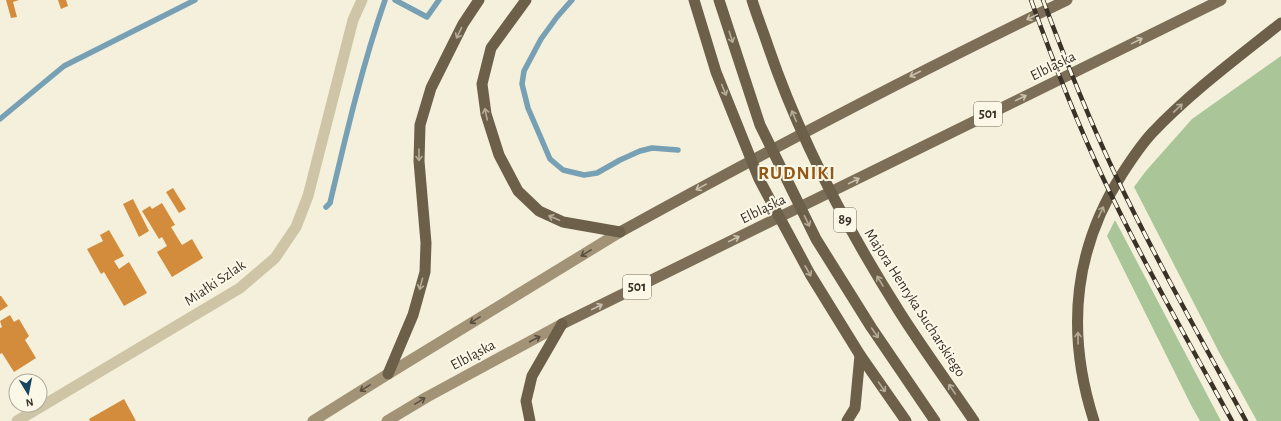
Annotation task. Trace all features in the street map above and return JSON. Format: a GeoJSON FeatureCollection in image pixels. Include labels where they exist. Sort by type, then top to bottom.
{"type":"FeatureCollection","features":[{"type":"Feature","properties":{"kind":"highway"},"geometry":{"type":"LineString","coordinates":[[388,374],[413,315],[424,272],[426,243],[419,161],[420,125],[431,88],[463,24],[479,0]]}},
{"type":"Feature","properties":{"kind":"highway"},"geometry":{"type":"LineString","coordinates":[[526,0],[491,48],[482,84],[486,114],[499,155],[518,191],[539,211],[563,222],[620,232]]}},
{"type":"Feature","properties":{"kind":"highway"},"geometry":{"type":"LineString","coordinates":[[694,0],[716,72],[759,179],[810,274],[860,355],[906,421]]}},
{"type":"Feature","properties":{"kind":"highway","name":"89"},"geometry":{"type":"LineString","coordinates":[[719,0],[760,125],[816,238],[871,327],[935,421]]}},
{"type":"Feature","properties":{"kind":"highway","name":"Majora Henryka Sucharskiego"},"geometry":{"type":"LineString","coordinates":[[752,0],[794,117],[829,190],[855,239],[899,312],[974,421]]}},
{"type":"Feature","properties":{"kind":"highway"},"geometry":{"type":"LineString","coordinates":[[1094,421],[1082,377],[1078,346],[1077,311],[1081,278],[1087,250],[1097,219],[1108,196],[1131,160],[1151,134],[1213,76],[1281,22]]}},
{"type":"Feature","properties":{"kind":"highway"},"geometry":{"type":"LineString","coordinates":[[530,421],[526,402],[532,376],[562,324]]}},
{"type":"Feature","properties":{"kind":"highway"},"geometry":{"type":"LineString","coordinates":[[847,421],[855,408],[860,355]]}},
{"type":"Feature","properties":{"kind":"main road","name":"Elbląska"},"geometry":{"type":"LineString","coordinates":[[313,421],[620,232],[736,168],[874,96],[1067,0]]}},
{"type":"Feature","properties":{"kind":"main road","name":"Elbląska"},"geometry":{"type":"LineString","coordinates":[[387,421],[427,397],[562,324],[1221,0]]}},
{"type":"Feature","properties":{"kind":"street","name":"Miałki Szlak"},"geometry":{"type":"LineString","coordinates":[[17,421],[240,288],[275,258],[296,227],[308,196],[353,20],[362,0]]}},
{"type":"Feature","properties":{"kind":"green space"},"geometry":{"type":"Polygon","coordinates":[[[1281,56],[1281,421],[1257,421],[1220,354],[1134,187],[1145,172],[1192,119],[1281,56]]]}},
{"type":"Feature","properties":{"kind":"green space"},"geometry":{"type":"Polygon","coordinates":[[[1115,220],[1221,421],[1200,421],[1192,407],[1107,236],[1115,220]]]}},
{"type":"Feature","properties":{"kind":"building"},"geometry":{"type":"Polygon","coordinates":[[[6,0],[19,0],[13,2],[17,17],[11,18],[6,0]]]}},
{"type":"Feature","properties":{"kind":"building"},"geometry":{"type":"Polygon","coordinates":[[[58,0],[66,0],[68,6],[61,9],[58,0]]]}},
{"type":"Feature","properties":{"kind":"building"},"geometry":{"type":"Polygon","coordinates":[[[173,188],[186,209],[179,213],[166,192],[173,188]]]}},
{"type":"Feature","properties":{"kind":"building"},"geometry":{"type":"Polygon","coordinates":[[[133,199],[149,231],[139,237],[123,204],[133,199]]]}},
{"type":"Feature","properties":{"kind":"building"},"geometry":{"type":"Polygon","coordinates":[[[162,203],[175,225],[171,227],[182,245],[192,239],[203,258],[172,277],[157,252],[167,246],[162,237],[159,239],[142,211],[150,206],[152,209],[162,203]]]}},
{"type":"Feature","properties":{"kind":"building"},"geometry":{"type":"Polygon","coordinates":[[[109,230],[124,256],[114,261],[119,269],[129,262],[147,293],[124,306],[104,272],[101,274],[87,249],[103,241],[100,235],[109,230]]]}},
{"type":"Feature","properties":{"kind":"building"},"geometry":{"type":"Polygon","coordinates":[[[0,296],[8,306],[0,311],[0,296]]]}},
{"type":"Feature","properties":{"kind":"building"},"geometry":{"type":"Polygon","coordinates":[[[10,315],[14,322],[19,319],[29,336],[25,340],[36,358],[14,372],[2,353],[0,354],[0,328],[2,327],[0,321],[10,315]]]}},
{"type":"Feature","properties":{"kind":"building"},"geometry":{"type":"Polygon","coordinates":[[[124,399],[136,421],[90,421],[89,419],[124,399]]]}},
{"type":"Feature","properties":{"kind":"waterway"},"geometry":{"type":"LineString","coordinates":[[0,119],[64,66],[195,0]]}},
{"type":"Feature","properties":{"kind":"waterway"},"geometry":{"type":"LineString","coordinates":[[326,207],[330,203],[348,126],[385,0]]}},
{"type":"Feature","properties":{"kind":"waterway"},"geometry":{"type":"LineString","coordinates":[[395,0],[427,17],[439,0]]}},
{"type":"Feature","properties":{"kind":"waterway"},"geometry":{"type":"LineString","coordinates":[[572,0],[541,39],[524,71],[522,84],[528,108],[550,159],[563,170],[584,175],[597,173],[640,151],[652,148],[678,150]]}},
{"type":"Feature","properties":{"kind":"railway"},"geometry":{"type":"LineString","coordinates":[[1031,0],[1065,91],[1104,180],[1150,271],[1232,421]]}},
{"type":"Feature","properties":{"kind":"railway"},"geometry":{"type":"LineString","coordinates":[[1043,0],[1077,88],[1115,174],[1162,267],[1246,421]]}},
{"type":"Feature","properties":{"kind":"district","name":"RUDNIKI"},"geometry":{"type":"Point","coordinates":[797,173]}}]}
